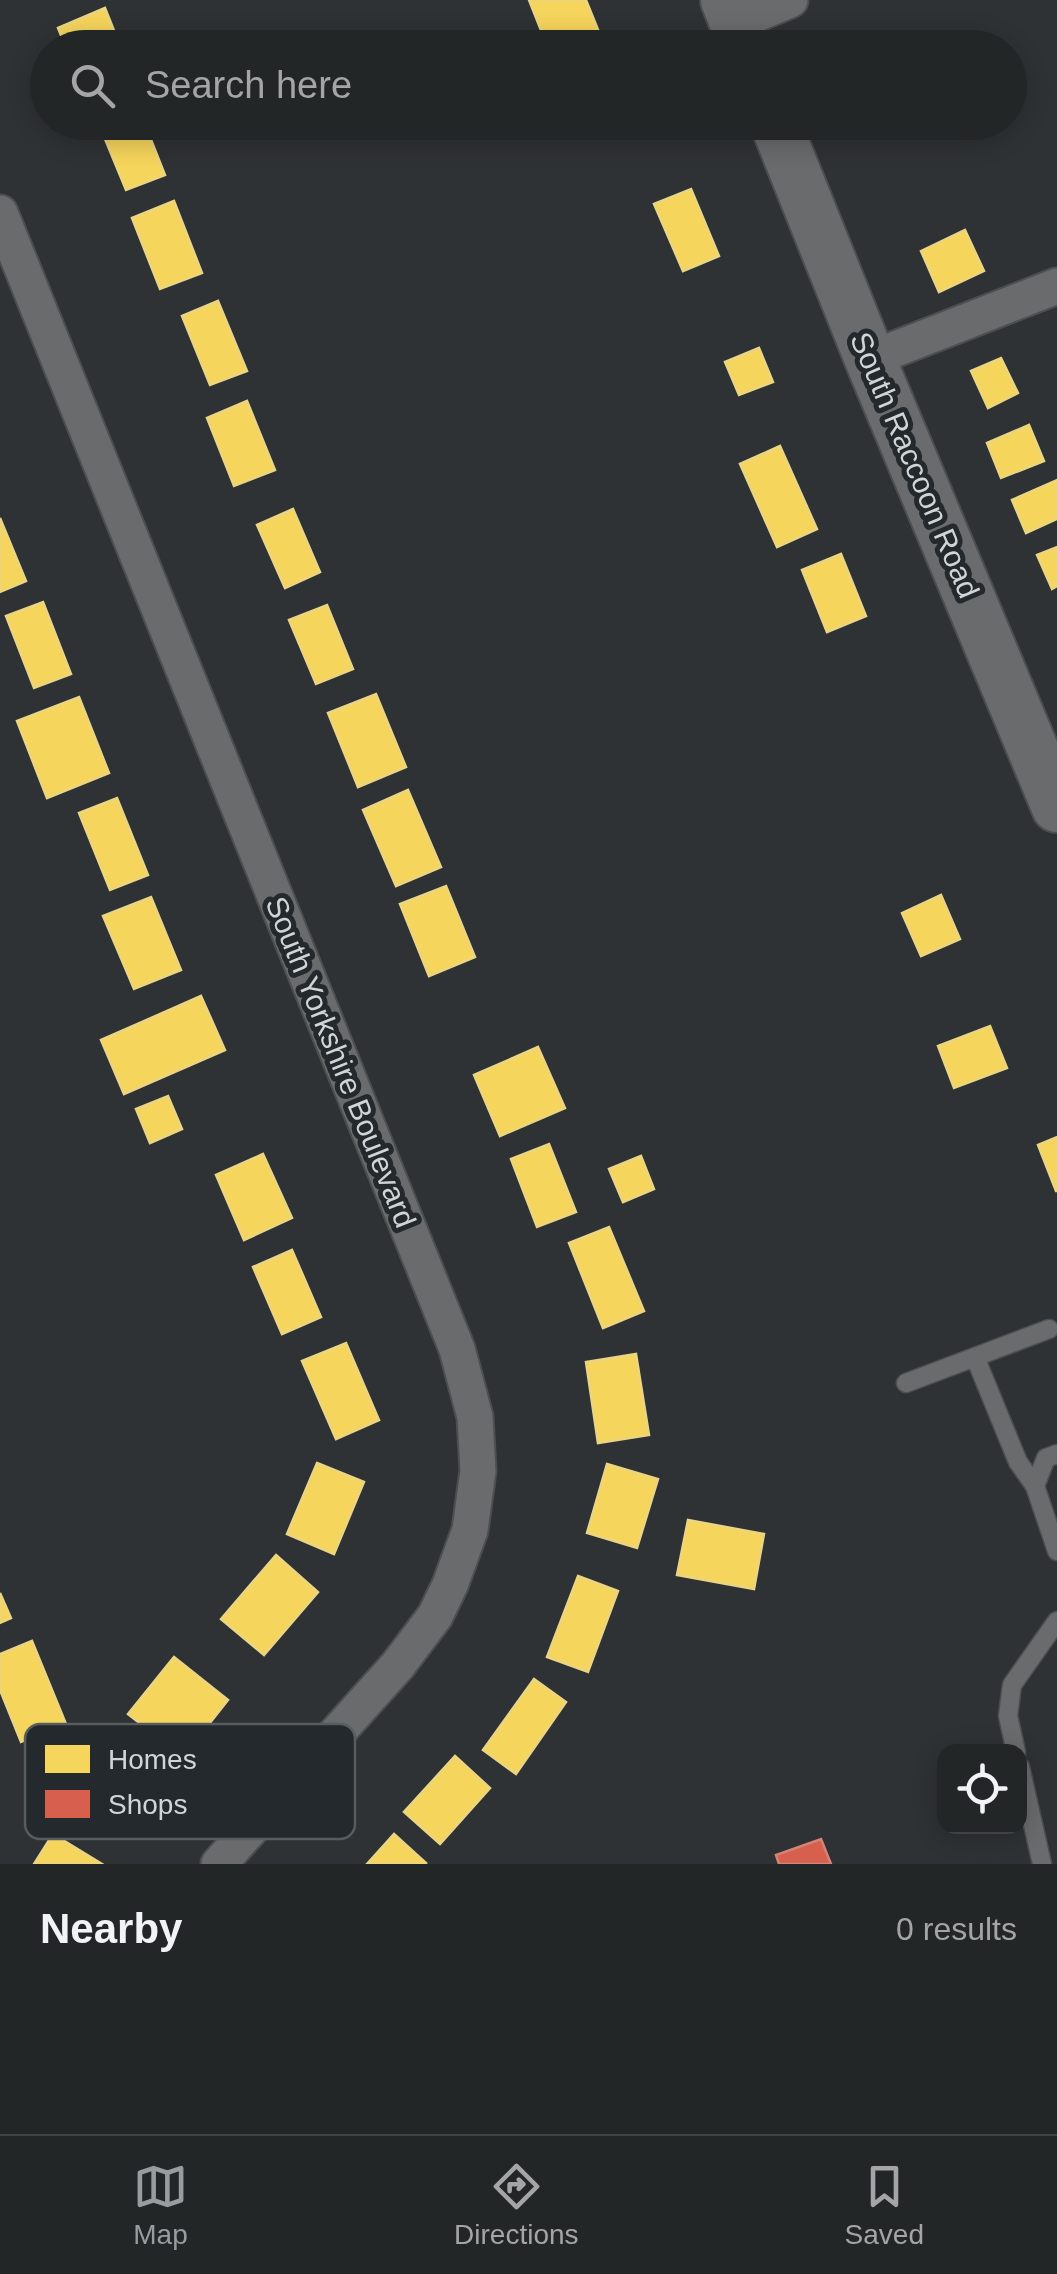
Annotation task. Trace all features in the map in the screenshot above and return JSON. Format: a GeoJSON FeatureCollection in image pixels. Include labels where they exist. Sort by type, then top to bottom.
{"type":"FeatureCollection","features":[{"type":"Feature","properties":{"kind":"street"},"geometry":{"type":"LineString","coordinates":[[735,24],[790,0]]}},
{"type":"Feature","properties":{"kind":"street","name":"South Raccoon Road"},"geometry":{"type":"LineString","coordinates":[[782,140],[1056,799]]}},
{"type":"Feature","properties":{"kind":"street","name":"South Yorkshire Boulevard"},"geometry":{"type":"LineString","coordinates":[[0,213],[449,1331],[475,1417],[478,1471],[470,1530],[450,1586],[435,1616],[398,1665],[345,1724]]}},
{"type":"Feature","properties":{"kind":"street"},"geometry":{"type":"LineString","coordinates":[[870,359],[1057,286]]}},
{"type":"Feature","properties":{"kind":"street","name":"South Yorkshire Boulevard"},"geometry":{"type":"LineString","coordinates":[[219,1864],[241,1839]]}},
{"type":"Feature","properties":{"kind":"lane"},"geometry":{"type":"LineString","coordinates":[[906,1383],[1049,1329]]}},
{"type":"Feature","properties":{"kind":"lane"},"geometry":{"type":"LineString","coordinates":[[975,1358],[1018,1462],[1035,1486],[1057,1551]]}},
{"type":"Feature","properties":{"kind":"lane"},"geometry":{"type":"LineString","coordinates":[[1035,1486],[1046,1458],[1057,1454]]}},
{"type":"Feature","properties":{"kind":"lane"},"geometry":{"type":"LineString","coordinates":[[1014,1744],[1008,1716],[1012,1685],[1057,1621]]}},
{"type":"Feature","properties":{"kind":"lane"},"geometry":{"type":"LineString","coordinates":[[1027,1798],[1042,1864]]}},
{"type":"Feature","properties":{"kind":"building: Homes"},"geometry":{"type":"Polygon","coordinates":[[[529,0],[586,0],[598,30],[541,30],[529,0]]]}},
{"type":"Feature","properties":{"kind":"building: Homes"},"geometry":{"type":"Polygon","coordinates":[[[105,8],[114,30],[59,30],[105,8]]]}},
{"type":"Feature","properties":{"kind":"building: Homes"},"geometry":{"type":"Polygon","coordinates":[[[105,140],[151,140],[165,175],[126,190],[105,140]]]}},
{"type":"Feature","properties":{"kind":"building: Homes"},"geometry":{"type":"Polygon","coordinates":[[[691,189],[719,256],[683,271],[654,204],[691,189]]]}},
{"type":"Feature","properties":{"kind":"building: Homes"},"geometry":{"type":"Polygon","coordinates":[[[174,201],[202,273],[160,289],[132,218],[174,201]]]}},
{"type":"Feature","properties":{"kind":"building: Homes"},"geometry":{"type":"Polygon","coordinates":[[[965,230],[984,271],[939,292],[921,251],[965,230]]]}},
{"type":"Feature","properties":{"kind":"building: Homes"},"geometry":{"type":"Polygon","coordinates":[[[218,301],[247,371],[210,385],[182,316],[218,301]]]}},
{"type":"Feature","properties":{"kind":"building: Homes"},"geometry":{"type":"Polygon","coordinates":[[[759,348],[773,382],[739,395],[725,362],[759,348]]]}},
{"type":"Feature","properties":{"kind":"building: Homes"},"geometry":{"type":"Polygon","coordinates":[[[1001,358],[1018,393],[988,408],[971,371],[1001,358]]]}},
{"type":"Feature","properties":{"kind":"building: Homes"},"geometry":{"type":"Polygon","coordinates":[[[247,401],[275,470],[234,486],[207,418],[247,401]]]}},
{"type":"Feature","properties":{"kind":"building: Homes"},"geometry":{"type":"Polygon","coordinates":[[[1029,425],[1044,461],[1001,478],[987,443],[1029,425]]]}},
{"type":"Feature","properties":{"kind":"building: Homes"},"geometry":{"type":"Polygon","coordinates":[[[780,446],[817,529],[777,547],[740,464],[780,446]]]}},
{"type":"Feature","properties":{"kind":"building: Homes"},"geometry":{"type":"Polygon","coordinates":[[[1057,480],[1057,519],[1026,533],[1012,500],[1057,480]]]}},
{"type":"Feature","properties":{"kind":"building: Homes"},"geometry":{"type":"Polygon","coordinates":[[[293,509],[320,572],[285,588],[257,525],[293,509]]]}},
{"type":"Feature","properties":{"kind":"building: Homes"},"geometry":{"type":"Polygon","coordinates":[[[0,518],[26,581],[0,592],[0,518]]]}},
{"type":"Feature","properties":{"kind":"building: Homes"},"geometry":{"type":"Polygon","coordinates":[[[1057,547],[1057,586],[1052,589],[1037,555],[1057,547]]]}},
{"type":"Feature","properties":{"kind":"building: Homes"},"geometry":{"type":"Polygon","coordinates":[[[841,554],[866,616],[827,632],[802,570],[841,554]]]}},
{"type":"Feature","properties":{"kind":"building: Homes"},"geometry":{"type":"Polygon","coordinates":[[[43,602],[71,674],[34,688],[6,616],[43,602]]]}},
{"type":"Feature","properties":{"kind":"building: Homes"},"geometry":{"type":"Polygon","coordinates":[[[327,605],[353,669],[316,684],[289,620],[327,605]]]}},
{"type":"Feature","properties":{"kind":"building: Homes"},"geometry":{"type":"Polygon","coordinates":[[[376,694],[406,767],[358,787],[328,713],[376,694]]]}},
{"type":"Feature","properties":{"kind":"building: Homes"},"geometry":{"type":"Polygon","coordinates":[[[79,697],[109,773],[47,798],[17,721],[79,697]]]}},
{"type":"Feature","properties":{"kind":"building: Homes"},"geometry":{"type":"Polygon","coordinates":[[[408,790],[441,867],[396,886],[363,810],[408,790]]]}},
{"type":"Feature","properties":{"kind":"building: Homes"},"geometry":{"type":"Polygon","coordinates":[[[117,798],[148,875],[110,890],[79,813],[117,798]]]}},
{"type":"Feature","properties":{"kind":"building: Homes"},"geometry":{"type":"Polygon","coordinates":[[[446,886],[475,957],[429,976],[400,904],[446,886]]]}},
{"type":"Feature","properties":{"kind":"building: Homes"},"geometry":{"type":"Polygon","coordinates":[[[941,895],[960,939],[921,956],[902,913],[941,895]]]}},
{"type":"Feature","properties":{"kind":"building: Homes"},"geometry":{"type":"Polygon","coordinates":[[[151,897],[181,970],[134,989],[103,916],[151,897]]]}},
{"type":"Feature","properties":{"kind":"building: Homes"},"geometry":{"type":"Polygon","coordinates":[[[201,996],[225,1050],[124,1094],[101,1040],[201,996]]]}},
{"type":"Feature","properties":{"kind":"building: Homes"},"geometry":{"type":"Polygon","coordinates":[[[990,1026],[1007,1068],[954,1088],[938,1046],[990,1026]]]}},
{"type":"Feature","properties":{"kind":"building: Homes"},"geometry":{"type":"Polygon","coordinates":[[[538,1047],[565,1108],[500,1136],[474,1075],[538,1047]]]}},
{"type":"Feature","properties":{"kind":"building: Homes"},"geometry":{"type":"Polygon","coordinates":[[[168,1096],[182,1129],[150,1143],[136,1109],[168,1096]]]}},
{"type":"Feature","properties":{"kind":"building: Homes"},"geometry":{"type":"Polygon","coordinates":[[[1057,1137],[1057,1191],[1056,1191],[1038,1145],[1057,1137]]]}},
{"type":"Feature","properties":{"kind":"building: Homes"},"geometry":{"type":"Polygon","coordinates":[[[549,1144],[576,1212],[537,1227],[511,1159],[549,1144]]]}},
{"type":"Feature","properties":{"kind":"building: Homes"},"geometry":{"type":"Polygon","coordinates":[[[263,1154],[292,1218],[244,1240],[216,1175],[263,1154]]]}},
{"type":"Feature","properties":{"kind":"building: Homes"},"geometry":{"type":"Polygon","coordinates":[[[641,1156],[654,1189],[623,1202],[609,1169],[641,1156]]]}},
{"type":"Feature","properties":{"kind":"building: Homes"},"geometry":{"type":"Polygon","coordinates":[[[609,1227],[644,1311],[603,1328],[569,1243],[609,1227]]]}},
{"type":"Feature","properties":{"kind":"building: Homes"},"geometry":{"type":"Polygon","coordinates":[[[292,1250],[321,1317],[282,1334],[253,1267],[292,1250]]]}},
{"type":"Feature","properties":{"kind":"building: Homes"},"geometry":{"type":"Polygon","coordinates":[[[346,1343],[379,1420],[336,1439],[302,1361],[346,1343]]]}},
{"type":"Feature","properties":{"kind":"building: Homes"},"geometry":{"type":"Polygon","coordinates":[[[636,1354],[649,1435],[598,1443],[586,1362],[636,1354]]]}},
{"type":"Feature","properties":{"kind":"building: Homes"},"geometry":{"type":"Polygon","coordinates":[[[317,1463],[364,1482],[334,1554],[287,1534],[317,1463]]]}},
{"type":"Feature","properties":{"kind":"building: Homes"},"geometry":{"type":"Polygon","coordinates":[[[607,1464],[658,1479],[637,1548],[587,1533],[607,1464]]]}},
{"type":"Feature","properties":{"kind":"building: Homes"},"geometry":{"type":"Polygon","coordinates":[[[688,1520],[764,1534],[754,1589],[677,1575],[688,1520]]]}},
{"type":"Feature","properties":{"kind":"building: Homes"},"geometry":{"type":"Polygon","coordinates":[[[276,1555],[318,1592],[264,1655],[221,1619],[276,1555]]]}},
{"type":"Feature","properties":{"kind":"building: Homes"},"geometry":{"type":"Polygon","coordinates":[[[578,1576],[618,1591],[588,1672],[547,1657],[578,1576]]]}},
{"type":"Feature","properties":{"kind":"building: Homes"},"geometry":{"type":"Polygon","coordinates":[[[0,1593],[11,1618],[0,1623],[0,1593]]]}},
{"type":"Feature","properties":{"kind":"building: Homes"},"geometry":{"type":"Polygon","coordinates":[[[32,1641],[66,1724],[25,1724],[25,1740],[21,1742],[0,1690],[0,1654],[32,1641]]]}},
{"type":"Feature","properties":{"kind":"building: Homes"},"geometry":{"type":"Polygon","coordinates":[[[174,1657],[228,1700],[209,1724],[141,1724],[128,1714],[174,1657]]]}},
{"type":"Feature","properties":{"kind":"building: Homes"},"geometry":{"type":"Polygon","coordinates":[[[534,1679],[566,1702],[516,1774],[483,1750],[534,1679]]]}},
{"type":"Feature","properties":{"kind":"building: Homes"},"geometry":{"type":"Polygon","coordinates":[[[455,1756],[490,1788],[440,1844],[404,1812],[455,1756]]]}},
{"type":"Feature","properties":{"kind":"building: Homes"},"geometry":{"type":"Polygon","coordinates":[[[394,1834],[426,1863],[367,1864],[394,1834]]]}},
{"type":"Feature","properties":{"kind":"building: Homes"},"geometry":{"type":"Polygon","coordinates":[[[50,1839],[61,1839],[102,1864],[34,1864],[50,1839]]]}},
{"type":"Feature","properties":{"kind":"building: Shops"},"geometry":{"type":"Polygon","coordinates":[[[821,1839],[831,1864],[779,1864],[776,1855],[821,1839]]]}}]}
